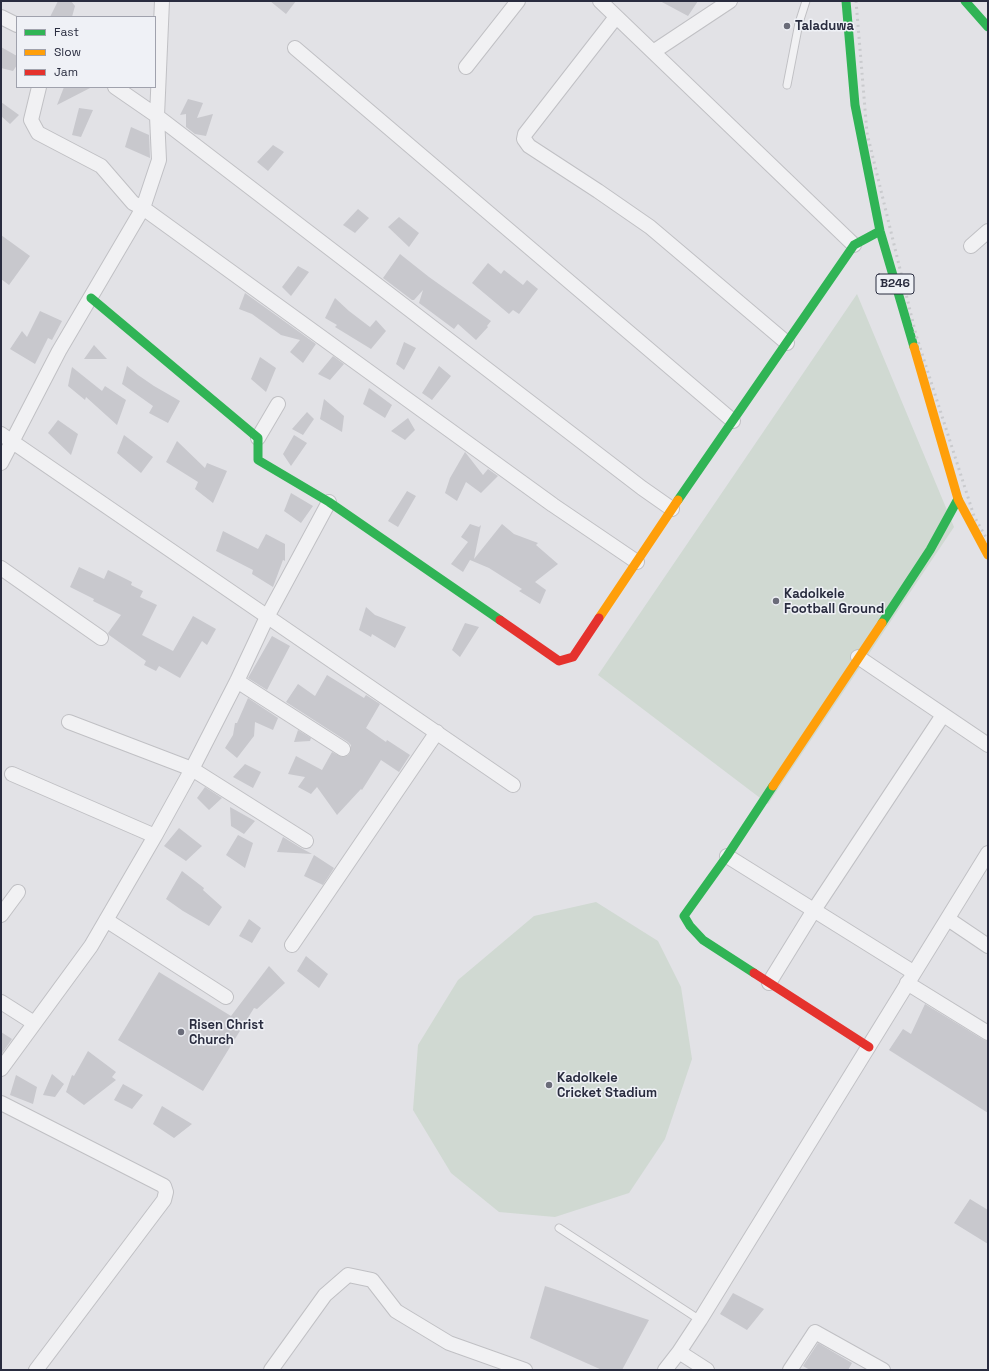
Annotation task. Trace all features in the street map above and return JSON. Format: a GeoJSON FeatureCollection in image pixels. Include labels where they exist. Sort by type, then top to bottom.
{"type":"FeatureCollection","features":[{"type":"Feature","properties":{"kind":"street"},"geometry":{"type":"LineString","coordinates":[[1,463],[59,351],[143,208],[159,160],[157,116],[162,1]]}},
{"type":"Feature","properties":{"kind":"street"},"geometry":{"type":"LineString","coordinates":[[466,67],[518,1]]}},
{"type":"Feature","properties":{"kind":"street"},"geometry":{"type":"LineString","coordinates":[[600,1],[854,245]]}},
{"type":"Feature","properties":{"kind":"street"},"geometry":{"type":"LineString","coordinates":[[653,52],[730,1]]}},
{"type":"Feature","properties":{"kind":"street","name":"B246"},"geometry":{"type":"LineString","coordinates":[[846,1],[855,105],[880,231],[958,499],[988,555]]}},
{"type":"Feature","properties":{"kind":"street"},"geometry":{"type":"LineString","coordinates":[[965,1],[988,27]]}},
{"type":"Feature","properties":{"kind":"street"},"geometry":{"type":"LineString","coordinates":[[1,16],[16,24]]}},
{"type":"Feature","properties":{"kind":"street"},"geometry":{"type":"LineString","coordinates":[[616,17],[525,134],[524,139],[529,146],[650,227],[787,343]]}},
{"type":"Feature","properties":{"kind":"street"},"geometry":{"type":"LineString","coordinates":[[295,48],[733,421]]}},
{"type":"Feature","properties":{"kind":"street"},"geometry":{"type":"LineString","coordinates":[[39,88],[31,120],[38,134],[101,166],[133,203],[143,208],[553,505],[637,562]]}},
{"type":"Feature","properties":{"kind":"street"},"geometry":{"type":"LineString","coordinates":[[116,88],[157,116],[672,509]]}},
{"type":"Feature","properties":{"kind":"street"},"geometry":{"type":"LineString","coordinates":[[278,404],[258,438],[258,460],[329,502],[558,661],[573,657],[672,509],[854,245],[880,231]]}},
{"type":"Feature","properties":{"kind":"street"},"geometry":{"type":"LineString","coordinates":[[971,246],[988,231]]}},
{"type":"Feature","properties":{"kind":"street"},"geometry":{"type":"LineString","coordinates":[[91,298],[258,438]]}},
{"type":"Feature","properties":{"kind":"street"},"geometry":{"type":"LineString","coordinates":[[1,434],[513,785]]}},
{"type":"Feature","properties":{"kind":"street"},"geometry":{"type":"LineString","coordinates":[[869,1047],[703,940],[690,926],[684,916],[727,856],[930,550],[958,499]]}},
{"type":"Feature","properties":{"kind":"street"},"geometry":{"type":"LineString","coordinates":[[1,1069],[91,946],[192,769],[267,617],[329,502]]}},
{"type":"Feature","properties":{"kind":"street"},"geometry":{"type":"LineString","coordinates":[[1,568],[101,638]]}},
{"type":"Feature","properties":{"kind":"street"},"geometry":{"type":"LineString","coordinates":[[858,657],[988,745]]}},
{"type":"Feature","properties":{"kind":"street"},"geometry":{"type":"LineString","coordinates":[[237,680],[343,749]]}},
{"type":"Feature","properties":{"kind":"street"},"geometry":{"type":"LineString","coordinates":[[769,982],[814,910],[942,715]]}},
{"type":"Feature","properties":{"kind":"street"},"geometry":{"type":"LineString","coordinates":[[69,722],[192,769],[306,841]]}},
{"type":"Feature","properties":{"kind":"street"},"geometry":{"type":"LineString","coordinates":[[292,945],[437,732]]}},
{"type":"Feature","properties":{"kind":"street"},"geometry":{"type":"LineString","coordinates":[[12,774],[154,836]]}},
{"type":"Feature","properties":{"kind":"street"},"geometry":{"type":"LineString","coordinates":[[665,1370],[700,1320],[988,853]]}},
{"type":"Feature","properties":{"kind":"street"},"geometry":{"type":"LineString","coordinates":[[727,856],[814,910],[988,1033]]}},
{"type":"Feature","properties":{"kind":"street"},"geometry":{"type":"LineString","coordinates":[[1,915],[18,892]]}},
{"type":"Feature","properties":{"kind":"street"},"geometry":{"type":"LineString","coordinates":[[948,919],[988,946]]}},
{"type":"Feature","properties":{"kind":"street"},"geometry":{"type":"LineString","coordinates":[[106,920],[226,997]]}},
{"type":"Feature","properties":{"kind":"street"},"geometry":{"type":"LineString","coordinates":[[1,1002],[34,1024]]}},
{"type":"Feature","properties":{"kind":"street"},"geometry":{"type":"LineString","coordinates":[[1,1103],[164,1186],[166,1192],[164,1200],[36,1370]]}},
{"type":"Feature","properties":{"kind":"street"},"geometry":{"type":"LineString","coordinates":[[271,1370],[324,1295],[348,1275],[372,1280],[396,1311],[449,1343],[525,1370]]}},
{"type":"Feature","properties":{"kind":"street"},"geometry":{"type":"LineString","coordinates":[[790,1370],[815,1332],[883,1370]]}},
{"type":"Feature","properties":{"kind":"street"},"geometry":{"type":"LineString","coordinates":[[679,1352],[707,1370]]}},
{"type":"Feature","properties":{"kind":"lane"},"geometry":{"type":"LineString","coordinates":[[787,85],[799,23],[806,1]]}},
{"type":"Feature","properties":{"kind":"lane"},"geometry":{"type":"LineString","coordinates":[[559,1228],[700,1320]]}},
{"type":"Feature","properties":{"kind":"shaded area","name":"Kadolkele Football Ground"},"geometry":{"type":"Polygon","coordinates":[[[857,294],[954,527],[768,804],[598,675],[857,294]]]}},
{"type":"Feature","properties":{"kind":"shaded area","name":"Kadolkele Cricket Stadium"},"geometry":{"type":"Polygon","coordinates":[[[596,902],[658,941],[681,987],[692,1059],[665,1139],[629,1193],[555,1217],[499,1212],[451,1173],[413,1110],[418,1045],[458,980],[534,916],[596,902]]]}},
{"type":"Feature","properties":{"kind":"building"},"geometry":{"type":"Polygon","coordinates":[[[58,1],[71,1],[75,6],[72,16],[50,16],[58,1]]]}},
{"type":"Feature","properties":{"kind":"building"},"geometry":{"type":"Polygon","coordinates":[[[270,1],[296,1],[286,14],[270,1]]]}},
{"type":"Feature","properties":{"kind":"building"},"geometry":{"type":"Polygon","coordinates":[[[660,1],[698,1],[688,16],[660,1]]]}},
{"type":"Feature","properties":{"kind":"building"},"geometry":{"type":"Polygon","coordinates":[[[1,47],[16,55],[16,66],[13,71],[1,68],[1,47]]]}},
{"type":"Feature","properties":{"kind":"building"},"geometry":{"type":"Polygon","coordinates":[[[64,88],[90,88],[57,105],[64,88]]]}},
{"type":"Feature","properties":{"kind":"building"},"geometry":{"type":"Polygon","coordinates":[[[188,99],[203,103],[197,118],[213,114],[206,136],[195,134],[186,127],[186,114],[180,115],[188,99]]]}},
{"type":"Feature","properties":{"kind":"building"},"geometry":{"type":"Polygon","coordinates":[[[1,102],[19,115],[10,124],[1,116],[1,102]]]}},
{"type":"Feature","properties":{"kind":"building"},"geometry":{"type":"Polygon","coordinates":[[[79,108],[93,110],[81,137],[72,135],[79,108]]]}},
{"type":"Feature","properties":{"kind":"building"},"geometry":{"type":"Polygon","coordinates":[[[131,127],[149,135],[150,158],[125,147],[131,127]]]}},
{"type":"Feature","properties":{"kind":"building"},"geometry":{"type":"Polygon","coordinates":[[[273,145],[284,152],[268,171],[257,162],[273,145]]]}},
{"type":"Feature","properties":{"kind":"building"},"geometry":{"type":"Polygon","coordinates":[[[358,209],[369,218],[355,233],[343,225],[358,209]]]}},
{"type":"Feature","properties":{"kind":"building"},"geometry":{"type":"Polygon","coordinates":[[[399,217],[419,233],[409,247],[388,227],[399,217]]]}},
{"type":"Feature","properties":{"kind":"building"},"geometry":{"type":"Polygon","coordinates":[[[1,235],[30,256],[9,285],[1,279],[1,235]]]}},
{"type":"Feature","properties":{"kind":"building"},"geometry":{"type":"Polygon","coordinates":[[[400,254],[429,277],[491,321],[487,326],[488,327],[476,340],[458,324],[454,329],[419,303],[423,290],[414,300],[412,300],[383,278],[400,254]]]}},
{"type":"Feature","properties":{"kind":"building"},"geometry":{"type":"Polygon","coordinates":[[[488,263],[501,274],[504,270],[523,285],[527,280],[538,289],[519,314],[513,310],[509,314],[472,283],[488,263]]]}},
{"type":"Feature","properties":{"kind":"building"},"geometry":{"type":"Polygon","coordinates":[[[298,266],[309,272],[291,296],[282,287],[298,266]]]}},
{"type":"Feature","properties":{"kind":"building"},"geometry":{"type":"Polygon","coordinates":[[[245,293],[316,344],[303,363],[290,352],[300,340],[281,335],[252,314],[239,309],[245,293]]]}},
{"type":"Feature","properties":{"kind":"building"},"geometry":{"type":"Polygon","coordinates":[[[335,298],[370,327],[376,320],[386,331],[371,349],[335,327],[337,325],[325,318],[335,298]]]}},
{"type":"Feature","properties":{"kind":"building"},"geometry":{"type":"Polygon","coordinates":[[[40,311],[62,321],[52,340],[48,338],[35,364],[10,349],[22,331],[27,337],[40,311]]]}},
{"type":"Feature","properties":{"kind":"building"},"geometry":{"type":"Polygon","coordinates":[[[404,342],[416,348],[404,370],[396,364],[404,342]]]}},
{"type":"Feature","properties":{"kind":"building"},"geometry":{"type":"Polygon","coordinates":[[[94,345],[107,359],[84,359],[94,345]]]}},
{"type":"Feature","properties":{"kind":"building"},"geometry":{"type":"Polygon","coordinates":[[[333,356],[344,364],[330,380],[318,374],[333,356]]]}},
{"type":"Feature","properties":{"kind":"building"},"geometry":{"type":"Polygon","coordinates":[[[260,357],[276,368],[266,392],[251,379],[260,357]]]}},
{"type":"Feature","properties":{"kind":"building"},"geometry":{"type":"Polygon","coordinates":[[[127,366],[154,386],[180,401],[168,423],[149,413],[153,406],[122,384],[127,366]]]}},
{"type":"Feature","properties":{"kind":"building"},"geometry":{"type":"Polygon","coordinates":[[[439,366],[451,376],[432,400],[422,393],[439,366]]]}},
{"type":"Feature","properties":{"kind":"building"},"geometry":{"type":"Polygon","coordinates":[[[72,367],[102,391],[105,386],[126,400],[117,425],[86,397],[85,400],[68,386],[72,367]]]}},
{"type":"Feature","properties":{"kind":"building"},"geometry":{"type":"Polygon","coordinates":[[[369,388],[392,405],[385,418],[363,404],[369,388]]]}},
{"type":"Feature","properties":{"kind":"building"},"geometry":{"type":"Polygon","coordinates":[[[324,399],[344,416],[342,432],[320,419],[324,399]]]}},
{"type":"Feature","properties":{"kind":"building"},"geometry":{"type":"Polygon","coordinates":[[[307,412],[314,419],[303,435],[292,429],[307,412]]]}},
{"type":"Feature","properties":{"kind":"building"},"geometry":{"type":"Polygon","coordinates":[[[408,418],[415,430],[405,440],[391,431],[408,418]]]}},
{"type":"Feature","properties":{"kind":"building"},"geometry":{"type":"Polygon","coordinates":[[[58,420],[78,434],[71,455],[48,433],[58,420]]]}},
{"type":"Feature","properties":{"kind":"building"},"geometry":{"type":"Polygon","coordinates":[[[124,435],[153,457],[141,473],[117,453],[124,435]]]}},
{"type":"Feature","properties":{"kind":"building"},"geometry":{"type":"Polygon","coordinates":[[[294,435],[307,443],[291,466],[283,454],[294,435]]]}},
{"type":"Feature","properties":{"kind":"building"},"geometry":{"type":"Polygon","coordinates":[[[177,441],[205,468],[207,463],[227,471],[213,503],[195,489],[198,482],[166,462],[177,441]]]}},
{"type":"Feature","properties":{"kind":"building"},"geometry":{"type":"Polygon","coordinates":[[[465,452],[483,475],[488,469],[498,476],[481,493],[466,482],[457,501],[445,493],[450,478],[465,452]]]}},
{"type":"Feature","properties":{"kind":"building"},"geometry":{"type":"Polygon","coordinates":[[[407,491],[416,496],[398,527],[388,521],[407,491]]]}},
{"type":"Feature","properties":{"kind":"building"},"geometry":{"type":"Polygon","coordinates":[[[291,493],[313,506],[301,523],[284,511],[291,493]]]}},
{"type":"Feature","properties":{"kind":"building"},"geometry":{"type":"Polygon","coordinates":[[[470,524],[479,527],[481,525],[474,559],[502,524],[514,534],[538,543],[536,545],[558,564],[535,582],[546,590],[540,604],[519,591],[522,589],[489,568],[470,560],[463,572],[451,564],[468,542],[461,537],[470,524]]]}},
{"type":"Feature","properties":{"kind":"building"},"geometry":{"type":"Polygon","coordinates":[[[223,531],[258,549],[266,534],[285,544],[285,561],[283,560],[273,587],[252,574],[253,570],[216,551],[223,531]]]}},
{"type":"Feature","properties":{"kind":"building"},"geometry":{"type":"Polygon","coordinates":[[[79,567],[104,579],[108,570],[132,582],[131,585],[143,591],[140,597],[157,605],[142,635],[173,651],[193,616],[216,629],[207,645],[202,641],[180,678],[159,666],[156,671],[144,665],[146,661],[109,635],[108,633],[121,615],[93,601],[94,599],[70,587],[79,567]]]}},
{"type":"Feature","properties":{"kind":"building"},"geometry":{"type":"Polygon","coordinates":[[[366,607],[375,615],[406,627],[395,648],[372,634],[371,637],[359,630],[366,607]]]}},
{"type":"Feature","properties":{"kind":"building"},"geometry":{"type":"Polygon","coordinates":[[[465,623],[479,627],[460,657],[452,650],[465,623]]]}},
{"type":"Feature","properties":{"kind":"building"},"geometry":{"type":"Polygon","coordinates":[[[272,636],[290,646],[267,690],[248,678],[272,636]]]}},
{"type":"Feature","properties":{"kind":"building"},"geometry":{"type":"Polygon","coordinates":[[[327,675],[364,698],[366,695],[380,704],[366,728],[386,742],[387,740],[410,755],[399,772],[381,760],[362,790],[361,789],[337,815],[317,787],[311,794],[298,787],[305,777],[288,774],[296,756],[322,770],[332,752],[342,757],[347,756],[350,753],[351,745],[348,742],[286,702],[298,684],[315,696],[327,675]]]}},
{"type":"Feature","properties":{"kind":"building"},"geometry":{"type":"Polygon","coordinates":[[[248,698],[278,718],[273,730],[255,722],[254,736],[237,758],[225,748],[233,735],[235,723],[237,723],[248,698]]]}},
{"type":"Feature","properties":{"kind":"building"},"geometry":{"type":"Polygon","coordinates":[[[298,730],[311,738],[310,741],[294,742],[298,730]]]}},
{"type":"Feature","properties":{"kind":"building"},"geometry":{"type":"Polygon","coordinates":[[[245,764],[261,772],[253,788],[233,777],[245,764]]]}},
{"type":"Feature","properties":{"kind":"building"},"geometry":{"type":"Polygon","coordinates":[[[205,787],[222,798],[209,810],[197,798],[205,787]]]}},
{"type":"Feature","properties":{"kind":"building"},"geometry":{"type":"Polygon","coordinates":[[[230,807],[255,821],[244,834],[231,826],[230,807]]]}},
{"type":"Feature","properties":{"kind":"building"},"geometry":{"type":"Polygon","coordinates":[[[179,828],[202,846],[186,861],[164,846],[179,828]]]}},
{"type":"Feature","properties":{"kind":"building"},"geometry":{"type":"Polygon","coordinates":[[[238,835],[253,843],[245,868],[226,855],[238,835]]]}},
{"type":"Feature","properties":{"kind":"building"},"geometry":{"type":"Polygon","coordinates":[[[283,837],[301,848],[312,854],[277,852],[283,837]]]}},
{"type":"Feature","properties":{"kind":"building"},"geometry":{"type":"Polygon","coordinates":[[[314,855],[334,868],[323,885],[304,876],[314,855]]]}},
{"type":"Feature","properties":{"kind":"building"},"geometry":{"type":"Polygon","coordinates":[[[182,871],[204,888],[203,890],[222,907],[209,926],[166,899],[182,871]]]}},
{"type":"Feature","properties":{"kind":"building"},"geometry":{"type":"Polygon","coordinates":[[[249,919],[261,928],[252,943],[239,936],[249,919]]]}},
{"type":"Feature","properties":{"kind":"building"},"geometry":{"type":"Polygon","coordinates":[[[306,956],[328,974],[319,988],[297,971],[306,956]]]}},
{"type":"Feature","properties":{"kind":"building","name":"Risen Christ Church"},"geometry":{"type":"Polygon","coordinates":[[[269,966],[285,983],[257,1009],[254,1008],[203,1091],[118,1040],[159,972],[231,1016],[269,966]]]}},
{"type":"Feature","properties":{"kind":"building"},"geometry":{"type":"Polygon","coordinates":[[[925,1004],[988,1041],[988,1113],[889,1050],[903,1029],[911,1034],[925,1004]]]}},
{"type":"Feature","properties":{"kind":"building"},"geometry":{"type":"Polygon","coordinates":[[[1,1032],[12,1039],[1,1055],[1,1032]]]}},
{"type":"Feature","properties":{"kind":"building"},"geometry":{"type":"Polygon","coordinates":[[[88,1051],[116,1072],[112,1077],[116,1080],[84,1105],[66,1092],[72,1075],[74,1076],[88,1051]]]}},
{"type":"Feature","properties":{"kind":"building"},"geometry":{"type":"Polygon","coordinates":[[[52,1074],[64,1084],[55,1097],[43,1095],[52,1074]]]}},
{"type":"Feature","properties":{"kind":"building"},"geometry":{"type":"Polygon","coordinates":[[[16,1075],[37,1087],[33,1104],[10,1095],[16,1075]]]}},
{"type":"Feature","properties":{"kind":"building"},"geometry":{"type":"Polygon","coordinates":[[[123,1084],[143,1095],[132,1109],[114,1100],[123,1084]]]}},
{"type":"Feature","properties":{"kind":"building"},"geometry":{"type":"Polygon","coordinates":[[[162,1106],[192,1124],[174,1138],[153,1124],[162,1106]]]}},
{"type":"Feature","properties":{"kind":"building"},"geometry":{"type":"Polygon","coordinates":[[[970,1199],[988,1210],[988,1244],[954,1223],[970,1199]]]}},
{"type":"Feature","properties":{"kind":"building"},"geometry":{"type":"Polygon","coordinates":[[[545,1286],[649,1320],[622,1370],[602,1370],[530,1338],[545,1286]]]}},
{"type":"Feature","properties":{"kind":"building"},"geometry":{"type":"Polygon","coordinates":[[[733,1293],[764,1309],[747,1330],[720,1314],[733,1293]]]}},
{"type":"Feature","properties":{"kind":"building"},"geometry":{"type":"Polygon","coordinates":[[[818,1343],[852,1363],[848,1370],[810,1370],[803,1366],[818,1343]]]}},
{"type":"Feature","properties":{"kind":"railway"},"geometry":{"type":"LineString","coordinates":[[856,1],[867,133],[916,335],[974,516],[988,541]]}},
{"type":"Feature","properties":{"kind":"traffic: fast"},"geometry":{"type":"LineString","coordinates":[[846,1],[855,105],[880,231],[914,347]]}},
{"type":"Feature","properties":{"kind":"traffic: fast"},"geometry":{"type":"LineString","coordinates":[[965,1],[988,27]]}},
{"type":"Feature","properties":{"kind":"traffic: fast"},"geometry":{"type":"LineString","coordinates":[[678,500],[854,245],[880,231]]}},
{"type":"Feature","properties":{"kind":"traffic: fast"},"geometry":{"type":"LineString","coordinates":[[91,298],[258,438],[258,460],[329,502],[500,620]]}},
{"type":"Feature","properties":{"kind":"traffic: fast"},"geometry":{"type":"LineString","coordinates":[[882,623],[930,550],[958,499]]}},
{"type":"Feature","properties":{"kind":"traffic: fast"},"geometry":{"type":"LineString","coordinates":[[754,973],[703,940],[690,926],[684,916],[727,856],[773,786]]}},
{"type":"Feature","properties":{"kind":"traffic: slow"},"geometry":{"type":"LineString","coordinates":[[914,347],[958,499],[988,555]]}},
{"type":"Feature","properties":{"kind":"traffic: slow"},"geometry":{"type":"LineString","coordinates":[[599,618],[678,500]]}},
{"type":"Feature","properties":{"kind":"traffic: slow"},"geometry":{"type":"LineString","coordinates":[[773,786],[882,623]]}},
{"type":"Feature","properties":{"kind":"traffic: jam"},"geometry":{"type":"LineString","coordinates":[[500,620],[559,661],[573,657],[599,618]]}},
{"type":"Feature","properties":{"kind":"traffic: jam"},"geometry":{"type":"LineString","coordinates":[[754,973],[869,1047]]}},
{"type":"Feature","properties":{"kind":"place","name":"Taladuwa"},"geometry":{"type":"Point","coordinates":[787,26]}},
{"type":"Feature","properties":{"kind":"place","name":"Kadolkele Football Ground"},"geometry":{"type":"Point","coordinates":[776,601]}},
{"type":"Feature","properties":{"kind":"place","name":"Risen Christ Church"},"geometry":{"type":"Point","coordinates":[181,1032]}},
{"type":"Feature","properties":{"kind":"place","name":"Kadolkele Cricket Stadium"},"geometry":{"type":"Point","coordinates":[549,1085]}}]}
